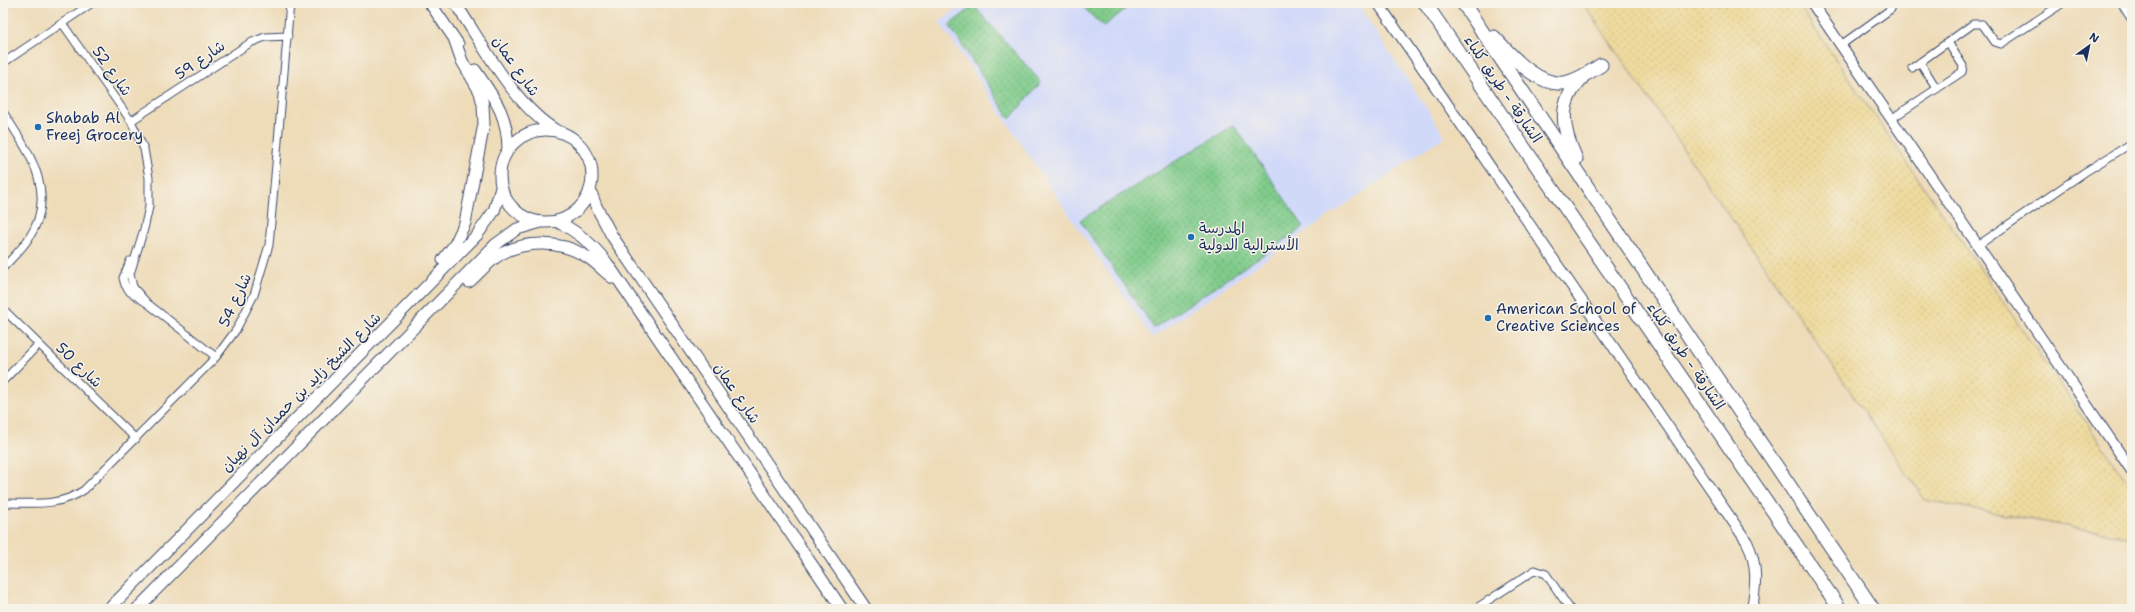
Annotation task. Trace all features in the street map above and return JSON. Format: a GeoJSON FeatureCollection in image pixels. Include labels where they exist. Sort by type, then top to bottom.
{"type":"FeatureCollection","features":[{"type":"Feature","properties":{"kind":"highway","name":"الشارقة - طريق كلباء"},"geometry":{"type":"LineString","coordinates":[[1425,3],[1836,606]]}},
{"type":"Feature","properties":{"kind":"highway","name":"الشارقة - طريق كلباء"},"geometry":{"type":"LineString","coordinates":[[1464,4],[1873,609]]}},
{"type":"Feature","properties":{"kind":"highway"},"geometry":{"type":"LineString","coordinates":[[1464,4],[1527,70],[1545,80],[1556,82],[1566,83],[1583,77]]}},
{"type":"Feature","properties":{"kind":"highway"},"geometry":{"type":"LineString","coordinates":[[1591,190],[1572,150],[1566,130],[1564,110],[1571,89],[1583,77],[1601,65]]}},
{"type":"Feature","properties":{"kind":"highway"},"geometry":{"type":"LineString","coordinates":[[1837,557],[1883,609]]}},
{"type":"Feature","properties":{"kind":"main road"},"geometry":{"type":"LineString","coordinates":[[430,3],[499,106],[505,122],[508,150]]}},
{"type":"Feature","properties":{"kind":"main road","name":"شارع عمان"},"geometry":{"type":"LineString","coordinates":[[455,3],[520,100],[542,121],[565,134]]}},
{"type":"Feature","properties":{"kind":"main road"},"geometry":{"type":"LineString","coordinates":[[425,288],[427,276],[451,251],[465,223],[484,124],[483,105],[480,92],[462,61],[454,38]]}},
{"type":"Feature","properties":{"kind":"main road"},"geometry":{"type":"LineString","coordinates":[[138,609],[502,239],[521,228],[541,222],[556,221],[567,217],[577,210],[585,201],[590,190],[592,177],[590,164],[585,152],[576,142],[565,134],[549,130],[533,132],[519,138],[508,150],[502,161],[499,174],[501,188],[506,200],[516,211],[527,218],[541,222]]}},
{"type":"Feature","properties":{"kind":"main road","name":"شارع الشيخ زايد بن حمدان آل نهيان"},"geometry":{"type":"LineString","coordinates":[[109,609],[483,228],[494,211],[501,188]]}},
{"type":"Feature","properties":{"kind":"main road","name":"شارع عمان"},"geometry":{"type":"LineString","coordinates":[[590,190],[596,206],[612,236],[866,609]]}},
{"type":"Feature","properties":{"kind":"main road"},"geometry":{"type":"LineString","coordinates":[[556,221],[579,234],[599,252],[842,609]]}},
{"type":"Feature","properties":{"kind":"main road"},"geometry":{"type":"LineString","coordinates":[[448,294],[459,290],[502,254],[514,248],[540,244],[567,248],[584,255],[619,282]]}},
{"type":"Feature","properties":{"kind":"street"},"geometry":{"type":"LineString","coordinates":[[3,63],[92,3]]}},
{"type":"Feature","properties":{"kind":"street","name":"شارع 54"},"geometry":{"type":"LineString","coordinates":[[3,503],[52,503],[72,498],[90,485],[216,357],[236,330],[246,312],[260,279],[269,245],[290,3]]}},
{"type":"Feature","properties":{"kind":"street"},"geometry":{"type":"LineString","coordinates":[[1378,3],[1747,542],[1754,557],[1757,574],[1752,609]]}},
{"type":"Feature","properties":{"kind":"street"},"geometry":{"type":"LineString","coordinates":[[1812,3],[2132,471]]}},
{"type":"Feature","properties":{"kind":"street"},"geometry":{"type":"LineString","coordinates":[[1841,45],[1891,9],[1892,3]]}},
{"type":"Feature","properties":{"kind":"street"},"geometry":{"type":"LineString","coordinates":[[1912,68],[1973,24],[1979,23],[1985,26],[1995,42],[2001,44],[2063,3]]}},
{"type":"Feature","properties":{"kind":"street"},"geometry":{"type":"LineString","coordinates":[[2121,3],[2132,20]]}},
{"type":"Feature","properties":{"kind":"street","name":"شارع 52"},"geometry":{"type":"LineString","coordinates":[[62,23],[131,121],[144,149],[150,178],[149,207],[130,270],[130,281],[135,290],[147,303],[216,357]]}},
{"type":"Feature","properties":{"kind":"street","name":"شارع 59"},"geometry":{"type":"LineString","coordinates":[[131,121],[250,42],[265,37],[288,36]]}},
{"type":"Feature","properties":{"kind":"street"},"geometry":{"type":"LineString","coordinates":[[1891,119],[1963,71],[1963,66],[1948,42]]}},
{"type":"Feature","properties":{"kind":"street"},"geometry":{"type":"LineString","coordinates":[[1920,62],[1937,89]]}},
{"type":"Feature","properties":{"kind":"street"},"geometry":{"type":"LineString","coordinates":[[3,112],[33,160],[39,179],[41,197],[39,215],[34,230],[24,246],[3,268]]}},
{"type":"Feature","properties":{"kind":"street"},"geometry":{"type":"LineString","coordinates":[[1977,246],[2084,172],[2132,143]]}},
{"type":"Feature","properties":{"kind":"street","name":"شارع 50"},"geometry":{"type":"LineString","coordinates":[[3,309],[136,439]]}},
{"type":"Feature","properties":{"kind":"street"},"geometry":{"type":"LineString","coordinates":[[3,381],[39,344]]}},
{"type":"Feature","properties":{"kind":"street"},"geometry":{"type":"LineString","coordinates":[[1475,609],[1535,570],[1546,574],[1570,609]]}},
{"type":"Feature","properties":{"kind":"shaded area","name":"المدرسة الأسترالية الدولية"},"geometry":{"type":"Polygon","coordinates":[[[965,3],[1357,3],[1445,136],[1152,338],[939,22],[965,3]]]}},
{"type":"Feature","properties":{"kind":"green space"},"geometry":{"type":"Polygon","coordinates":[[[1079,3],[1133,3],[1103,27],[1079,3]]]}},
{"type":"Feature","properties":{"kind":"green space"},"geometry":{"type":"Polygon","coordinates":[[[974,6],[1041,82],[1010,119],[949,25],[974,6]]]}},
{"type":"Feature","properties":{"kind":"green space"},"geometry":{"type":"Polygon","coordinates":[[[1234,125],[1304,227],[1154,328],[1080,220],[1234,125]]]}},
{"type":"Feature","properties":{"kind":"sand"},"geometry":{"type":"Polygon","coordinates":[[[1583,3],[1797,3],[2132,489],[2132,538],[1925,500],[1583,3]]]}},
{"type":"Feature","properties":{"kind":"place","name":"Shabab Al Freej Grocery"},"geometry":{"type":"Point","coordinates":[38,127]}},
{"type":"Feature","properties":{"kind":"place","name":"المدرسة الأسترالية الدولية"},"geometry":{"type":"Point","coordinates":[1191,237]}},
{"type":"Feature","properties":{"kind":"place","name":"American School of Creative Sciences"},"geometry":{"type":"Point","coordinates":[1488,318]}}]}
